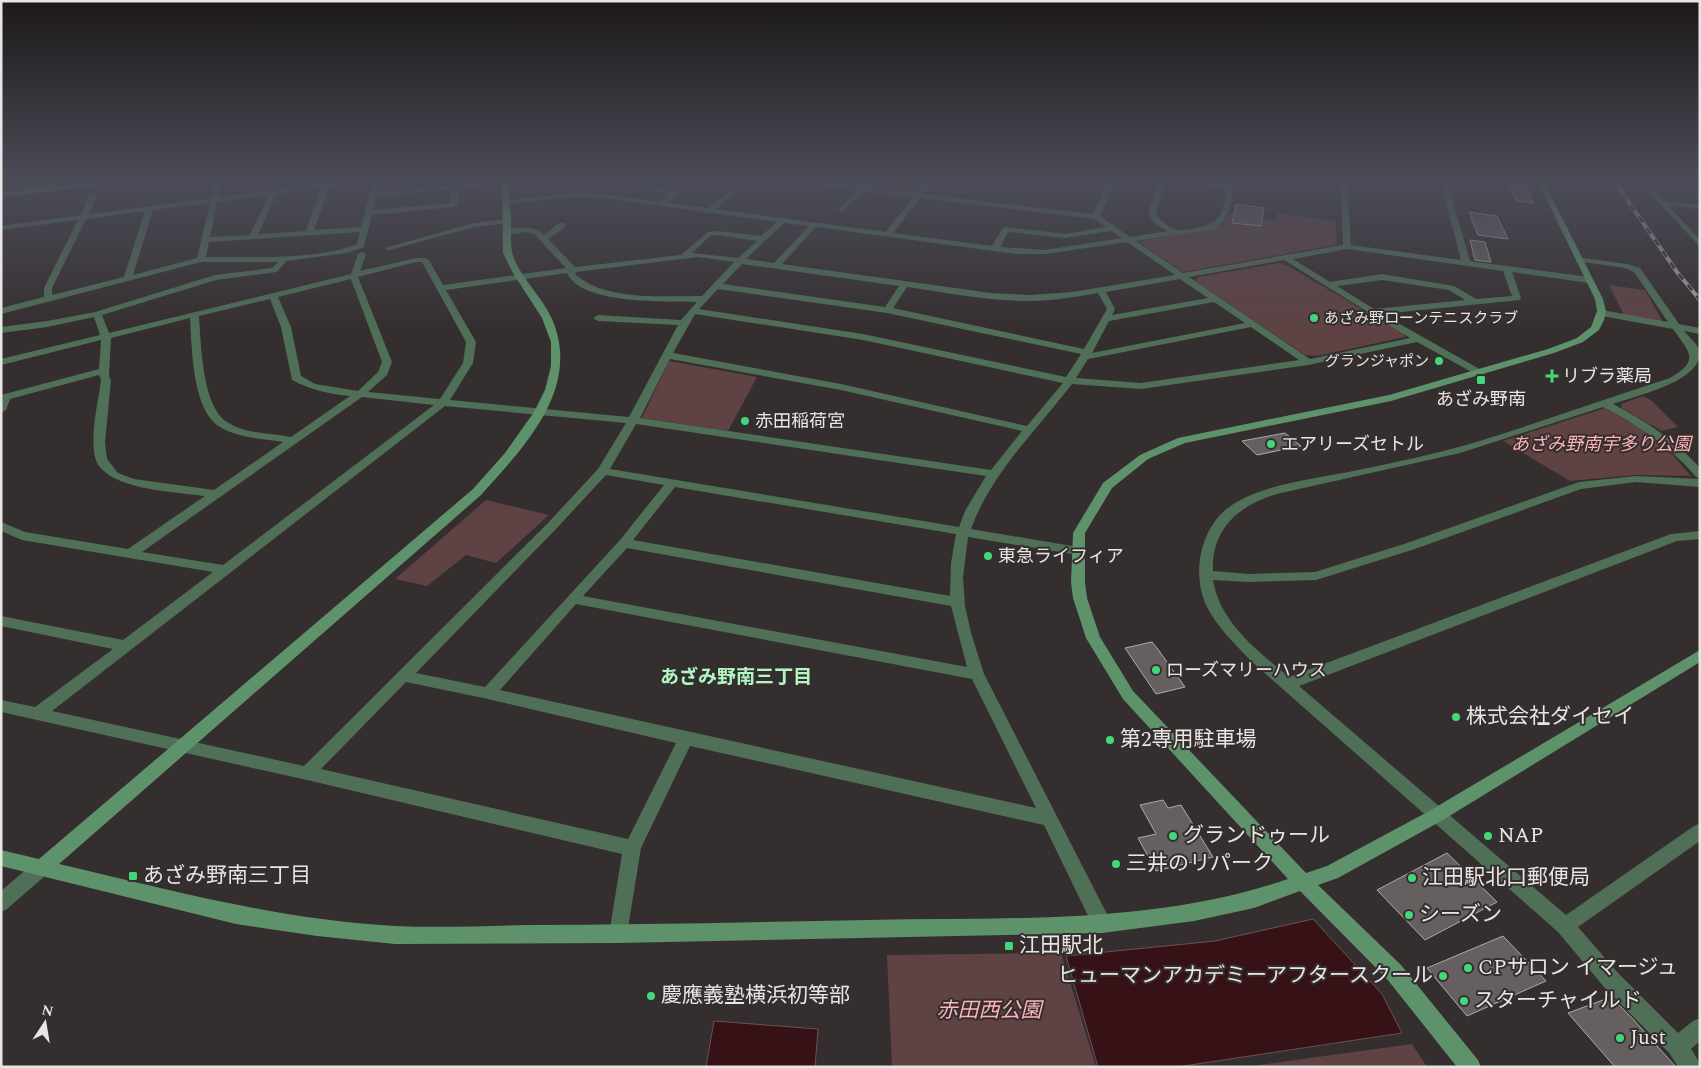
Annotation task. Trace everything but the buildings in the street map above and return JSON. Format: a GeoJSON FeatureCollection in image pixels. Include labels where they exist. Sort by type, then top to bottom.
{"type":"FeatureCollection","features":[{"type":"Feature","properties":{"kind":"street"},"geometry":{"type":"LineString","coordinates":[[48,299],[48,288],[76,232]]}},
{"type":"Feature","properties":{"kind":"street"},"geometry":{"type":"LineString","coordinates":[[127,280],[142,232]]}},
{"type":"Feature","properties":{"kind":"street"},"geometry":{"type":"LineString","coordinates":[[201,260],[208,232]]}},
{"type":"Feature","properties":{"kind":"street"},"geometry":{"type":"LineString","coordinates":[[253,237],[255,232]]}},
{"type":"Feature","properties":{"kind":"street"},"geometry":{"type":"LineString","coordinates":[[207,240],[325,232]]}},
{"type":"Feature","properties":{"kind":"street"},"geometry":{"type":"LineString","coordinates":[[1,311],[201,260],[283,258],[347,251],[359,247],[364,232]]}},
{"type":"Feature","properties":{"kind":"street"},"geometry":{"type":"LineString","coordinates":[[389,248],[449,232]]}},
{"type":"Feature","properties":{"kind":"street"},"geometry":{"type":"LineString","coordinates":[[1,903],[477,492],[521,443],[553,386],[557,351],[548,319],[519,276],[508,255],[507,232]]}},
{"type":"Feature","properties":{"kind":"street"},"geometry":{"type":"LineString","coordinates":[[536,232],[572,269],[571,274],[575,281],[593,290],[612,295],[703,299]]}},
{"type":"Feature","properties":{"kind":"street"},"geometry":{"type":"LineString","coordinates":[[544,238],[553,232]]}},
{"type":"Feature","properties":{"kind":"street"},"geometry":{"type":"LineString","coordinates":[[307,773],[552,526],[603,471],[633,420],[683,323],[703,299],[771,232]]}},
{"type":"Feature","properties":{"kind":"street"},"geometry":{"type":"LineString","coordinates":[[777,265],[808,232]]}},
{"type":"Feature","properties":{"kind":"street"},"geometry":{"type":"LineString","coordinates":[[862,232],[995,249],[1045,252],[1184,232]]}},
{"type":"Feature","properties":{"kind":"street"},"geometry":{"type":"LineString","coordinates":[[995,249],[1004,232]]}},
{"type":"Feature","properties":{"kind":"street"},"geometry":{"type":"LineString","coordinates":[[1034,232],[1065,236],[1090,232]]}},
{"type":"Feature","properties":{"kind":"street"},"geometry":{"type":"LineString","coordinates":[[1119,232],[1308,362]]}},
{"type":"Feature","properties":{"kind":"street"},"geometry":{"type":"LineString","coordinates":[[1346,232],[1347,246]]}},
{"type":"Feature","properties":{"kind":"street"},"geometry":{"type":"LineString","coordinates":[[1458,232],[1466,263]]}},
{"type":"Feature","properties":{"kind":"street"},"geometry":{"type":"LineString","coordinates":[[1471,1067],[1394,972],[1304,882],[1128,695],[1104,657],[1089,626],[1078,582],[1079,533],[1107,486],[1144,458],[1182,440],[1391,398],[1574,343],[1593,332],[1602,313],[1599,299],[1566,232]]}},
{"type":"Feature","properties":{"kind":"street"},"geometry":{"type":"LineString","coordinates":[[1688,232],[1700,245]]}},
{"type":"Feature","properties":{"kind":"street"},"geometry":{"type":"LineString","coordinates":[[684,256],[708,234],[718,233],[763,239]]}},
{"type":"Feature","properties":{"kind":"street"},"geometry":{"type":"LineString","coordinates":[[442,288],[572,269],[704,255],[991,296],[1022,298],[1055,297],[1101,291],[1347,246],[1589,280]]}},
{"type":"Feature","properties":{"kind":"street"},"geometry":{"type":"LineString","coordinates":[[130,554],[360,394],[383,373],[387,362],[354,276],[362,254]]}},
{"type":"Feature","properties":{"kind":"street"},"geometry":{"type":"LineString","coordinates":[[1,330],[47,324],[96,314],[215,278],[274,270],[280,265],[283,258]]}},
{"type":"Feature","properties":{"kind":"street"},"geometry":{"type":"LineString","coordinates":[[1286,258],[1417,339],[1478,373]]}},
{"type":"Feature","properties":{"kind":"street"},"geometry":{"type":"LineString","coordinates":[[1579,259],[1627,266],[1637,270],[1681,328],[1696,354],[1695,363],[1686,374],[1674,380],[1476,445],[1391,467],[1262,494],[1235,507],[1214,530],[1206,556],[1206,575],[1211,601],[1231,630],[1255,656],[1565,926],[1612,980],[1677,1047],[1691,1067]]}},
{"type":"Feature","properties":{"kind":"street"},"geometry":{"type":"LineString","coordinates":[[1,362],[416,260],[425,260],[471,342],[465,369],[443,403],[36,715]]}},
{"type":"Feature","properties":{"kind":"street"},"geometry":{"type":"LineString","coordinates":[[1372,312],[1517,298],[1507,269]]}},
{"type":"Feature","properties":{"kind":"street"},"geometry":{"type":"LineString","coordinates":[[1328,285],[1382,277],[1451,288],[1474,302]]}},
{"type":"Feature","properties":{"kind":"street"},"geometry":{"type":"LineString","coordinates":[[887,310],[905,284]]}},
{"type":"Feature","properties":{"kind":"street"},"geometry":{"type":"LineString","coordinates":[[716,286],[887,310],[1086,355],[1254,324]]}},
{"type":"Feature","properties":{"kind":"street"},"geometry":{"type":"LineString","coordinates":[[1101,291],[1111,309],[1086,355],[1069,381],[994,474],[975,503],[963,530],[957,562],[957,602],[964,637],[976,674],[1102,924]]}},
{"type":"Feature","properties":{"kind":"street"},"geometry":{"type":"LineString","coordinates":[[273,295],[286,327],[296,378],[311,386],[331,391],[539,413],[633,420],[994,474]]}},
{"type":"Feature","properties":{"kind":"street"},"geometry":{"type":"LineString","coordinates":[[1106,319],[1216,299]]}},
{"type":"Feature","properties":{"kind":"street"},"geometry":{"type":"LineString","coordinates":[[692,311],[863,337],[1069,381],[1148,387],[1308,362],[1417,339]]}},
{"type":"Feature","properties":{"kind":"street"},"geometry":{"type":"LineString","coordinates":[[1602,313],[1700,331]]}},
{"type":"Feature","properties":{"kind":"street"},"geometry":{"type":"LineString","coordinates":[[96,314],[106,336],[104,371],[106,380],[100,443],[102,459],[114,474],[132,482],[216,494]]}},
{"type":"Feature","properties":{"kind":"street"},"geometry":{"type":"LineString","coordinates":[[194,315],[204,399],[212,416],[222,424],[236,430],[294,441]]}},
{"type":"Feature","properties":{"kind":"street"},"geometry":{"type":"LineString","coordinates":[[598,318],[683,323]]}},
{"type":"Feature","properties":{"kind":"street"},"geometry":{"type":"LineString","coordinates":[[666,356],[841,387],[1030,430]]}},
{"type":"Feature","properties":{"kind":"street"},"geometry":{"type":"LineString","coordinates":[[1,410],[3,398],[104,371]]}},
{"type":"Feature","properties":{"kind":"street"},"geometry":{"type":"LineString","coordinates":[[1604,403],[1637,420],[1665,438],[1685,456],[1700,475]]}},
{"type":"Feature","properties":{"kind":"street"},"geometry":{"type":"LineString","coordinates":[[603,471],[671,484],[963,530],[1078,551]]}},
{"type":"Feature","properties":{"kind":"street"},"geometry":{"type":"LineString","coordinates":[[1206,575],[1249,578],[1316,576],[1411,546],[1579,486],[1636,480],[1700,483]]}},
{"type":"Feature","properties":{"kind":"street"},"geometry":{"type":"LineString","coordinates":[[488,693],[572,598],[624,543],[671,484]]}},
{"type":"Feature","properties":{"kind":"street"},"geometry":{"type":"LineString","coordinates":[[1,526],[22,536],[226,570]]}},
{"type":"Feature","properties":{"kind":"street"},"geometry":{"type":"LineString","coordinates":[[1288,684],[1675,537],[1700,535]]}},
{"type":"Feature","properties":{"kind":"street"},"geometry":{"type":"LineString","coordinates":[[624,543],[957,602]]}},
{"type":"Feature","properties":{"kind":"street"},"geometry":{"type":"LineString","coordinates":[[572,598],[976,674]]}},
{"type":"Feature","properties":{"kind":"street"},"geometry":{"type":"LineString","coordinates":[[1,621],[126,646]]}},
{"type":"Feature","properties":{"kind":"street"},"geometry":{"type":"LineString","coordinates":[[1,858],[236,915],[316,927],[395,935],[618,934],[1102,924],[1194,912],[1254,899],[1332,872],[1438,815],[1700,655]]}},
{"type":"Feature","properties":{"kind":"street"},"geometry":{"type":"LineString","coordinates":[[404,676],[488,693],[686,739],[1050,819]]}},
{"type":"Feature","properties":{"kind":"street"},"geometry":{"type":"LineString","coordinates":[[1,706],[307,773],[632,848]]}},
{"type":"Feature","properties":{"kind":"street"},"geometry":{"type":"LineString","coordinates":[[618,934],[632,848],[686,739]]}},
{"type":"Feature","properties":{"kind":"street"},"geometry":{"type":"LineString","coordinates":[[1565,926],[1700,831]]}},
{"type":"Feature","properties":{"kind":"street"},"geometry":{"type":"LineString","coordinates":[[1677,1047],[1700,1028]]}},
{"type":"Feature","properties":{"kind":"green space"},"geometry":{"type":"Polygon","coordinates":[[[1194,232],[1336,232],[1337,245],[1183,272],[1140,243],[1140,241],[1194,232]]]}},
{"type":"Feature","properties":{"kind":"green space","name":"あざみ野ローンテニスクラブ"},"geometry":{"type":"Polygon","coordinates":[[[1279,263],[1288,266],[1403,333],[1405,337],[1317,356],[1305,355],[1195,281],[1198,277],[1279,263]]]}},
{"type":"Feature","properties":{"kind":"green space"},"geometry":{"type":"Polygon","coordinates":[[[1609,285],[1645,290],[1663,322],[1624,315],[1609,285]]]}},
{"type":"Feature","properties":{"kind":"green space"},"geometry":{"type":"Polygon","coordinates":[[[669,361],[757,377],[728,431],[642,418],[669,361]]]}},
{"type":"Feature","properties":{"kind":"green space"},"geometry":{"type":"Polygon","coordinates":[[[1643,396],[1652,401],[1678,427],[1662,431],[1622,408],[1621,404],[1643,396]]]}},
{"type":"Feature","properties":{"kind":"green space","name":"あざみ野南宇多り公園"},"geometry":{"type":"Polygon","coordinates":[[[1605,408],[1659,439],[1691,476],[1634,475],[1570,481],[1503,441],[1605,408]]]}},
{"type":"Feature","properties":{"kind":"green space"},"geometry":{"type":"Polygon","coordinates":[[[486,500],[549,515],[496,563],[466,555],[427,586],[395,579],[486,500]]]}},
{"type":"Feature","properties":{"kind":"green space","name":"赤田西公園"},"geometry":{"type":"Polygon","coordinates":[[[1061,953],[1096,1067],[892,1067],[887,955],[1061,953]]]}},
{"type":"Feature","properties":{"kind":"green space"},"geometry":{"type":"Polygon","coordinates":[[[1412,1044],[1427,1067],[1244,1067],[1412,1044]]]}},
{"type":"Feature","properties":{"kind":"shaded area"},"geometry":{"type":"Polygon","coordinates":[[[1313,919],[1382,994],[1402,1033],[1177,1067],[1098,1067],[1066,956],[1215,941],[1313,919]]]}},
{"type":"Feature","properties":{"kind":"shaded area"},"geometry":{"type":"Polygon","coordinates":[[[714,1021],[818,1029],[815,1067],[706,1067],[714,1021]]]}},
{"type":"Feature","properties":{"kind":"railway"},"geometry":{"type":"LineString","coordinates":[[1649,232],[1677,272],[1700,300]]}},
{"type":"Feature","properties":{"kind":"place","name":"あざみ野ローンテニスクラブ"},"geometry":{"type":"Point","coordinates":[1314,318]}},
{"type":"Feature","properties":{"kind":"place","name":"グランジャポン"},"geometry":{"type":"Point","coordinates":[1439,361]}},
{"type":"Feature","properties":{"kind":"place","name":"リブラ薬局"},"geometry":{"type":"Point","coordinates":[1552,376]}},
{"type":"Feature","properties":{"kind":"place","name":"あざみ野南"},"geometry":{"type":"Point","coordinates":[1481,380]}},
{"type":"Feature","properties":{"kind":"place","name":"赤田稲荷宮"},"geometry":{"type":"Point","coordinates":[745,421]}},
{"type":"Feature","properties":{"kind":"place","name":"エアリーズセトル"},"geometry":{"type":"Point","coordinates":[1271,444]}},
{"type":"Feature","properties":{"kind":"place","name":"東急ライフィア"},"geometry":{"type":"Point","coordinates":[988,556]}},
{"type":"Feature","properties":{"kind":"place","name":"ローズマリーハウス"},"geometry":{"type":"Point","coordinates":[1156,670]}},
{"type":"Feature","properties":{"kind":"place","name":"株式会社ダイセイ"},"geometry":{"type":"Point","coordinates":[1456,717]}},
{"type":"Feature","properties":{"kind":"place","name":"第2専用駐車場"},"geometry":{"type":"Point","coordinates":[1110,740]}},
{"type":"Feature","properties":{"kind":"place","name":"グランドゥール"},"geometry":{"type":"Point","coordinates":[1173,836]}},
{"type":"Feature","properties":{"kind":"place","name":"NAP"},"geometry":{"type":"Point","coordinates":[1488,836]}},
{"type":"Feature","properties":{"kind":"place","name":"三井のリパーク"},"geometry":{"type":"Point","coordinates":[1116,864]}},
{"type":"Feature","properties":{"kind":"place","name":"あざみ野南三丁目"},"geometry":{"type":"Point","coordinates":[133,876]}},
{"type":"Feature","properties":{"kind":"place","name":"江田駅北口郵便局"},"geometry":{"type":"Point","coordinates":[1412,878]}},
{"type":"Feature","properties":{"kind":"place","name":"シーズン"},"geometry":{"type":"Point","coordinates":[1409,915]}},
{"type":"Feature","properties":{"kind":"place","name":"江田駅北"},"geometry":{"type":"Point","coordinates":[1009,946]}},
{"type":"Feature","properties":{"kind":"place","name":"CPサロン イマージュ"},"geometry":{"type":"Point","coordinates":[1468,968]}},
{"type":"Feature","properties":{"kind":"place","name":"ヒューマンアカデミーアフタースクール"},"geometry":{"type":"Point","coordinates":[1443,976]}},
{"type":"Feature","properties":{"kind":"place","name":"慶應義塾横浜初等部"},"geometry":{"type":"Point","coordinates":[651,996]}},
{"type":"Feature","properties":{"kind":"place","name":"スターチャイルド"},"geometry":{"type":"Point","coordinates":[1464,1001]}},
{"type":"Feature","properties":{"kind":"place","name":"Just"},"geometry":{"type":"Point","coordinates":[1620,1038]}},
{"type":"Feature","properties":{"kind":"district","name":"あざみ野南三丁目"},"geometry":{"type":"Point","coordinates":[736,677]}}]}
